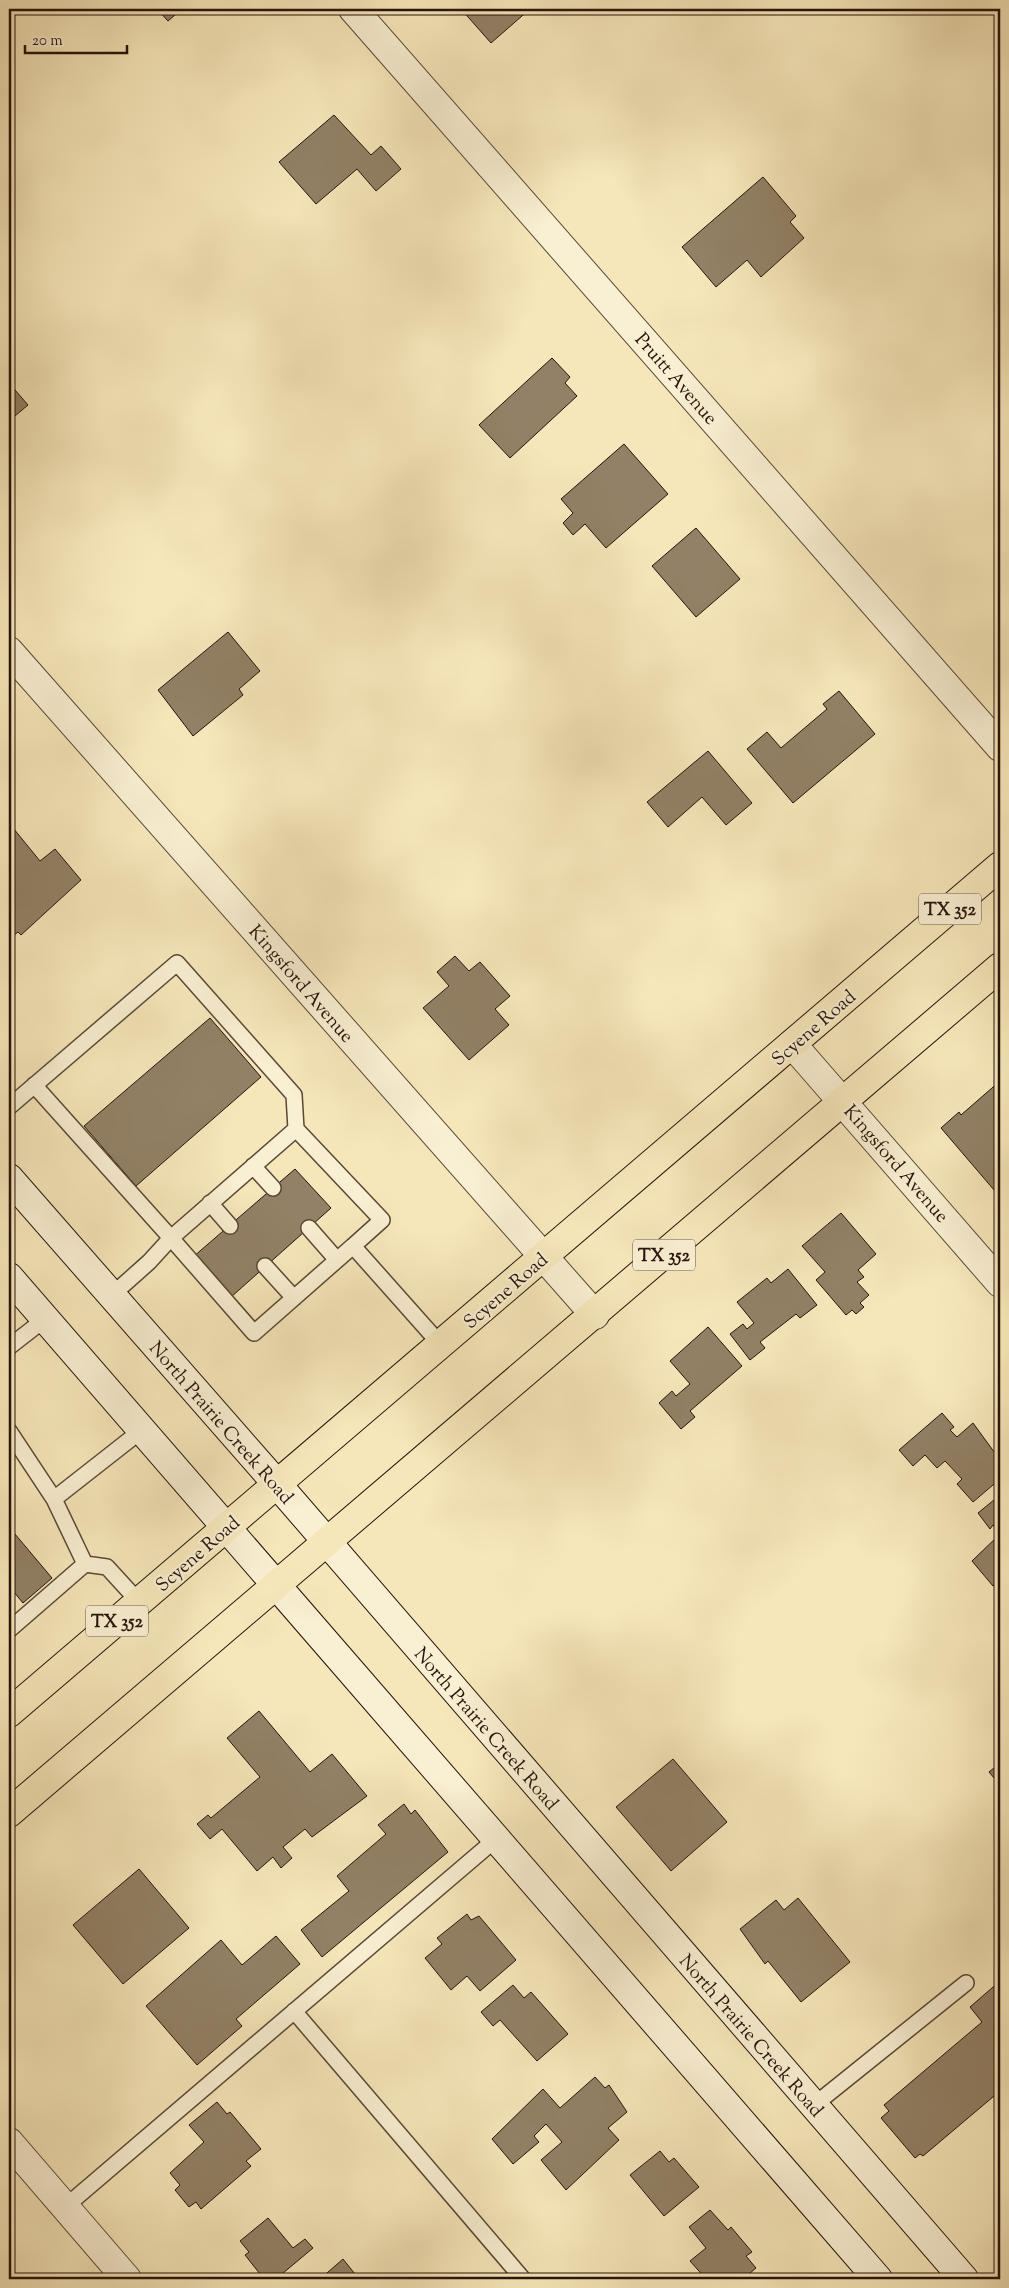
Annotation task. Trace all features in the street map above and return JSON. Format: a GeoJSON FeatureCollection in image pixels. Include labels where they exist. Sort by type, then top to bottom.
{"type":"FeatureCollection","features":[{"type":"Feature","properties":{"kind":"main road","name":"Pruitt Avenue"},"geometry":{"type":"LineString","coordinates":[[353,9],[1000,747]]}},
{"type":"Feature","properties":{"kind":"main road","name":"Kingsford Avenue"},"geometry":{"type":"LineString","coordinates":[[9,651],[595,1315]]}},
{"type":"Feature","properties":{"kind":"main road","name":"Scyene Road"},"geometry":{"type":"LineString","coordinates":[[11,1708],[139,1602],[441,1345],[1000,866]]}},
{"type":"Feature","properties":{"kind":"main road","name":"TX 352"},"geometry":{"type":"LineString","coordinates":[[9,1813],[275,1584],[595,1315],[1000,967]]}},
{"type":"Feature","properties":{"kind":"main road","name":"Kingsford Avenue"},"geometry":{"type":"LineString","coordinates":[[792,1044],[1000,1283]]}},
{"type":"Feature","properties":{"kind":"main road","name":"North Prairie Creek Road"},"geometry":{"type":"LineString","coordinates":[[9,1178],[277,1484],[964,2279]]}},
{"type":"Feature","properties":{"kind":"main road"},"geometry":{"type":"LineString","coordinates":[[9,1277],[878,2279]]}},
{"type":"Feature","properties":{"kind":"main road"},"geometry":{"type":"LineString","coordinates":[[9,2142],[126,2279]]}},
{"type":"Feature","properties":{"kind":"lane"},"geometry":{"type":"LineString","coordinates":[[9,1107],[34,1085],[177,964],[294,1095],[296,1129],[382,1220],[254,1332],[34,1085]]}},
{"type":"Feature","properties":{"kind":"lane"},"geometry":{"type":"LineString","coordinates":[[112,1295],[149,1262],[171,1238],[296,1129]]}},
{"type":"Feature","properties":{"kind":"lane"},"geometry":{"type":"LineString","coordinates":[[253,1166],[273,1188]]}},
{"type":"Feature","properties":{"kind":"lane"},"geometry":{"type":"LineString","coordinates":[[210,1203],[230,1226]]}},
{"type":"Feature","properties":{"kind":"lane"},"geometry":{"type":"LineString","coordinates":[[309,1228],[336,1260]]}},
{"type":"Feature","properties":{"kind":"lane"},"geometry":{"type":"LineString","coordinates":[[354,1246],[441,1345]]}},
{"type":"Feature","properties":{"kind":"lane"},"geometry":{"type":"LineString","coordinates":[[265,1266],[294,1298]]}},
{"type":"Feature","properties":{"kind":"lane"},"geometry":{"type":"LineString","coordinates":[[9,1347],[46,1319]]}},
{"type":"Feature","properties":{"kind":"lane"},"geometry":{"type":"LineString","coordinates":[[54,1499],[142,1430]]}},
{"type":"Feature","properties":{"kind":"lane"},"geometry":{"type":"LineString","coordinates":[[9,1431],[54,1499],[85,1564]]}},
{"type":"Feature","properties":{"kind":"lane"},"geometry":{"type":"LineString","coordinates":[[9,1630],[85,1564],[107,1567],[139,1602]]}},
{"type":"Feature","properties":{"kind":"lane"},"geometry":{"type":"LineString","coordinates":[[64,2207],[496,1839]]}},
{"type":"Feature","properties":{"kind":"lane"},"geometry":{"type":"LineString","coordinates":[[813,2106],[966,1983]]}},
{"type":"Feature","properties":{"kind":"lane"},"geometry":{"type":"LineString","coordinates":[[294,2011],[524,2279]]}},
{"type":"Feature","properties":{"kind":"building"},"geometry":{"type":"Polygon","coordinates":[[[157,9],[182,9],[168,21],[157,9]]]}},
{"type":"Feature","properties":{"kind":"building"},"geometry":{"type":"Polygon","coordinates":[[[461,9],[530,9],[491,43],[461,9]]]}},
{"type":"Feature","properties":{"kind":"building"},"geometry":{"type":"Polygon","coordinates":[[[334,115],[371,155],[381,146],[401,169],[376,191],[357,169],[316,204],[279,162],[334,115]]]}},
{"type":"Feature","properties":{"kind":"building"},"geometry":{"type":"Polygon","coordinates":[[[763,177],[796,216],[790,222],[804,238],[761,277],[747,260],[716,287],[682,247],[763,177]]]}},
{"type":"Feature","properties":{"kind":"building"},"geometry":{"type":"Polygon","coordinates":[[[552,358],[570,377],[565,383],[577,396],[510,458],[479,425],[552,358]]]}},
{"type":"Feature","properties":{"kind":"building"},"geometry":{"type":"Polygon","coordinates":[[[9,383],[28,405],[9,421],[9,383]]]}},
{"type":"Feature","properties":{"kind":"building"},"geometry":{"type":"Polygon","coordinates":[[[624,444],[668,494],[606,548],[585,524],[573,535],[563,523],[573,513],[561,499],[624,444]]]}},
{"type":"Feature","properties":{"kind":"building"},"geometry":{"type":"Polygon","coordinates":[[[696,528],[740,579],[696,617],[652,566],[696,528]]]}},
{"type":"Feature","properties":{"kind":"building"},"geometry":{"type":"Polygon","coordinates":[[[228,632],[260,671],[239,689],[243,695],[193,736],[158,690],[228,632]]]}},
{"type":"Feature","properties":{"kind":"building"},"geometry":{"type":"Polygon","coordinates":[[[839,691],[875,734],[793,803],[747,749],[767,732],[781,748],[827,709],[823,704],[839,691]]]}},
{"type":"Feature","properties":{"kind":"building"},"geometry":{"type":"Polygon","coordinates":[[[708,751],[752,803],[726,825],[702,797],[668,827],[647,802],[708,751]]]}},
{"type":"Feature","properties":{"kind":"building"},"geometry":{"type":"Polygon","coordinates":[[[9,823],[40,861],[55,849],[81,880],[21,935],[18,932],[9,939],[9,823]]]}},
{"type":"Feature","properties":{"kind":"building"},"geometry":{"type":"Polygon","coordinates":[[[455,956],[469,971],[480,962],[510,996],[495,1009],[509,1025],[469,1060],[423,1008],[449,986],[437,972],[455,956]]]}},
{"type":"Feature","properties":{"kind":"building"},"geometry":{"type":"Polygon","coordinates":[[[210,1018],[261,1077],[136,1186],[84,1126],[210,1018]]]}},
{"type":"Feature","properties":{"kind":"building"},"geometry":{"type":"Polygon","coordinates":[[[1000,1081],[1000,1197],[941,1128],[959,1112],[961,1115],[1000,1081]]]}},
{"type":"Feature","properties":{"kind":"building"},"geometry":{"type":"Polygon","coordinates":[[[295,1169],[331,1208],[230,1298],[193,1257],[295,1169]]]}},
{"type":"Feature","properties":{"kind":"building"},"geometry":{"type":"Polygon","coordinates":[[[841,1213],[876,1254],[858,1270],[864,1277],[857,1282],[869,1295],[860,1303],[864,1307],[856,1314],[852,1310],[846,1315],[816,1280],[825,1272],[802,1246],[841,1213]]]}},
{"type":"Feature","properties":{"kind":"building"},"geometry":{"type":"Polygon","coordinates":[[[788,1269],[817,1305],[800,1318],[796,1314],[760,1342],[765,1348],[750,1360],[730,1334],[743,1324],[747,1329],[754,1323],[737,1302],[767,1278],[771,1283],[788,1269]]]}},
{"type":"Feature","properties":{"kind":"building"},"geometry":{"type":"Polygon","coordinates":[[[708,1327],[742,1366],[690,1411],[695,1417],[681,1429],[659,1403],[672,1391],[676,1396],[690,1384],[670,1361],[708,1327]]]}},
{"type":"Feature","properties":{"kind":"building"},"geometry":{"type":"Polygon","coordinates":[[[942,1413],[954,1427],[950,1430],[957,1437],[973,1423],[1000,1460],[1000,1479],[973,1502],[957,1484],[962,1479],[945,1461],[937,1468],[925,1455],[913,1466],[899,1450],[942,1413]]]}},
{"type":"Feature","properties":{"kind":"building"},"geometry":{"type":"Polygon","coordinates":[[[1000,1495],[1000,1534],[993,1525],[990,1529],[978,1513],[1000,1495]]]}},
{"type":"Feature","properties":{"kind":"building"},"geometry":{"type":"Polygon","coordinates":[[[9,1527],[52,1578],[23,1603],[9,1586],[9,1527]]]}},
{"type":"Feature","properties":{"kind":"building"},"geometry":{"type":"Polygon","coordinates":[[[1000,1534],[1000,1580],[993,1586],[972,1561],[1000,1534]]]}},
{"type":"Feature","properties":{"kind":"building"},"geometry":{"type":"Polygon","coordinates":[[[259,1711],[310,1772],[332,1754],[367,1796],[312,1837],[305,1829],[283,1847],[292,1858],[281,1868],[273,1857],[257,1871],[222,1829],[210,1839],[197,1824],[208,1815],[211,1818],[260,1777],[227,1738],[259,1711]]]}},
{"type":"Feature","properties":{"kind":"building"},"geometry":{"type":"Polygon","coordinates":[[[673,1759],[727,1822],[671,1871],[616,1807],[673,1759]]]}},
{"type":"Feature","properties":{"kind":"building"},"geometry":{"type":"Polygon","coordinates":[[[1000,1763],[1000,1785],[989,1772],[1000,1763]]]}},
{"type":"Feature","properties":{"kind":"building"},"geometry":{"type":"Polygon","coordinates":[[[404,1804],[411,1814],[415,1810],[448,1852],[322,1957],[301,1930],[349,1891],[337,1876],[386,1834],[378,1825],[404,1804]]]}},
{"type":"Feature","properties":{"kind":"building"},"geometry":{"type":"Polygon","coordinates":[[[139,1869],[189,1928],[123,1984],[73,1925],[139,1869]]]}},
{"type":"Feature","properties":{"kind":"building"},"geometry":{"type":"Polygon","coordinates":[[[798,1898],[850,1962],[801,2002],[768,1961],[765,1964],[740,1929],[776,1900],[784,1910],[798,1898]]]}},
{"type":"Feature","properties":{"kind":"building"},"geometry":{"type":"Polygon","coordinates":[[[467,1914],[471,1920],[479,1916],[516,1960],[480,1991],[467,1976],[451,1990],[425,1958],[442,1944],[437,1938],[467,1914]]]}},
{"type":"Feature","properties":{"kind":"building"},"geometry":{"type":"Polygon","coordinates":[[[276,1936],[300,1964],[236,2019],[242,2026],[197,2065],[146,2006],[221,1940],[242,1965],[276,1936]]]}},
{"type":"Feature","properties":{"kind":"building"},"geometry":{"type":"Polygon","coordinates":[[[1000,1981],[1000,2091],[923,2156],[920,2154],[915,2158],[881,2118],[889,2111],[884,2105],[982,2022],[970,2007],[1000,1981]]]}},
{"type":"Feature","properties":{"kind":"building"},"geometry":{"type":"Polygon","coordinates":[[[513,1985],[524,1998],[531,1992],[568,2034],[537,2061],[500,2020],[493,2026],[481,2012],[513,1985]]]}},
{"type":"Feature","properties":{"kind":"building"},"geometry":{"type":"Polygon","coordinates":[[[595,2077],[605,2088],[609,2085],[627,2112],[608,2128],[619,2140],[566,2190],[541,2160],[562,2142],[546,2124],[534,2136],[539,2142],[513,2164],[492,2139],[543,2089],[560,2108],[595,2077]]]}},
{"type":"Feature","properties":{"kind":"building"},"geometry":{"type":"Polygon","coordinates":[[[217,2102],[227,2114],[230,2112],[261,2149],[246,2161],[251,2166],[201,2209],[196,2202],[189,2207],[175,2190],[180,2185],[170,2173],[204,2142],[189,2125],[217,2102]]]}},
{"type":"Feature","properties":{"kind":"building"},"geometry":{"type":"Polygon","coordinates":[[[660,2151],[669,2162],[674,2158],[699,2187],[664,2216],[630,2175],[660,2151]]]}},
{"type":"Feature","properties":{"kind":"building"},"geometry":{"type":"Polygon","coordinates":[[[710,2210],[728,2230],[731,2227],[752,2252],[746,2256],[756,2268],[743,2279],[706,2279],[690,2261],[706,2248],[689,2227],[710,2210]]]}},
{"type":"Feature","properties":{"kind":"building"},"geometry":{"type":"Polygon","coordinates":[[[268,2218],[293,2248],[305,2239],[313,2248],[276,2279],[264,2279],[245,2255],[249,2252],[240,2241],[268,2218]]]}},
{"type":"Feature","properties":{"kind":"building"},"geometry":{"type":"Polygon","coordinates":[[[343,2259],[359,2279],[320,2279],[343,2259]]]}}]}
